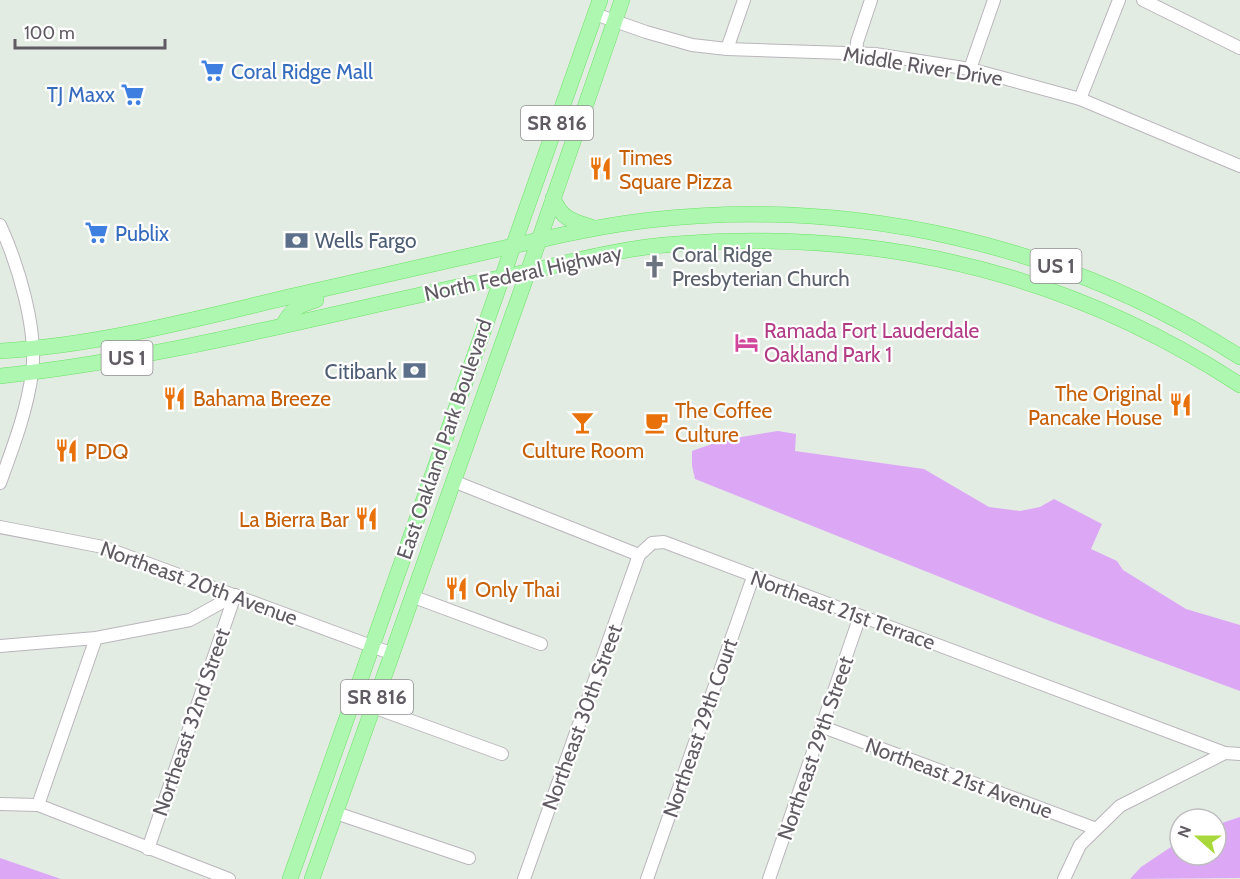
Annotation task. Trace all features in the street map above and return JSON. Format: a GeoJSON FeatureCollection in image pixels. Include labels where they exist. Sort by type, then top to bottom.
{"type":"FeatureCollection","features":[{"type":"Feature","properties":{"kind":"main road","name":"East Oakland Park Boulevard"},"geometry":{"type":"LineString","coordinates":[[312,879],[414,597],[622,0]]}},
{"type":"Feature","properties":{"kind":"main road","name":"East Oakland Park Boulevard"},"geometry":{"type":"LineString","coordinates":[[290,879],[598,7]]}},
{"type":"Feature","properties":{"kind":"main road"},"geometry":{"type":"LineString","coordinates":[[553,198],[557,209],[568,220],[594,228]]}},
{"type":"Feature","properties":{"kind":"main road","name":"North Federal Highway"},"geometry":{"type":"LineString","coordinates":[[0,351],[33,349],[113,337],[594,228],[648,220],[721,214],[838,218],[935,232],[1030,257],[1113,289],[1194,329],[1240,357]]}},
{"type":"Feature","properties":{"kind":"main road"},"geometry":{"type":"LineString","coordinates":[[805,241],[809,231],[817,224],[838,218]]}},
{"type":"Feature","properties":{"kind":"main road","name":"North Federal Highway"},"geometry":{"type":"LineString","coordinates":[[0,376],[119,360],[599,255],[675,244],[805,241],[914,253],[989,270],[1077,299],[1158,337],[1240,385]]}},
{"type":"Feature","properties":{"kind":"main road"},"geometry":{"type":"LineString","coordinates":[[283,325],[291,310],[299,304],[333,296],[343,285]]}},
{"type":"Feature","properties":{"kind":"main road"},"geometry":{"type":"LineString","coordinates":[[253,331],[273,316],[280,299]]}},
{"type":"Feature","properties":{"kind":"main road"},"geometry":{"type":"LineString","coordinates":[[1158,337],[1173,338],[1194,329]]}},
{"type":"Feature","properties":{"kind":"main road"},"geometry":{"type":"LineString","coordinates":[[1185,352],[1203,345],[1221,345]]}},
{"type":"Feature","properties":{"kind":"main road"},"geometry":{"type":"LineString","coordinates":[[442,445],[450,449],[454,456],[455,475]]}},
{"type":"Feature","properties":{"kind":"street"},"geometry":{"type":"LineString","coordinates":[[727,49],[744,0]]}},
{"type":"Feature","properties":{"kind":"street"},"geometry":{"type":"LineString","coordinates":[[856,53],[857,42],[872,0]]}},
{"type":"Feature","properties":{"kind":"street"},"geometry":{"type":"LineString","coordinates":[[970,69],[994,0]]}},
{"type":"Feature","properties":{"kind":"street"},"geometry":{"type":"LineString","coordinates":[[1080,99],[1119,0]]}},
{"type":"Feature","properties":{"kind":"street"},"geometry":{"type":"LineString","coordinates":[[1143,0],[1240,48]]}},
{"type":"Feature","properties":{"kind":"street","name":"Middle River Drive"},"geometry":{"type":"LineString","coordinates":[[598,7],[614,21],[692,45],[727,49],[856,53],[970,69],[1080,99],[1240,166]]}},
{"type":"Feature","properties":{"kind":"street"},"geometry":{"type":"LineString","coordinates":[[0,225],[22,288],[33,349],[32,372],[22,422],[0,483]]}},
{"type":"Feature","properties":{"kind":"street"},"geometry":{"type":"LineString","coordinates":[[455,475],[639,555]]}},
{"type":"Feature","properties":{"kind":"street","name":"Northeast 20th Avenue"},"geometry":{"type":"LineString","coordinates":[[0,527],[103,547],[393,654]]}},
{"type":"Feature","properties":{"kind":"street","name":"Northeast 21st Terrace"},"geometry":{"type":"LineString","coordinates":[[639,555],[652,543],[664,542],[1225,753],[1240,754]]}},
{"type":"Feature","properties":{"kind":"street","name":"Northeast 30th Street"},"geometry":{"type":"LineString","coordinates":[[524,879],[639,555]]}},
{"type":"Feature","properties":{"kind":"street","name":"Northeast 29th Court"},"geometry":{"type":"LineString","coordinates":[[647,879],[753,577]]}},
{"type":"Feature","properties":{"kind":"street"},"geometry":{"type":"LineString","coordinates":[[0,646],[96,638],[190,620],[235,595]]}},
{"type":"Feature","properties":{"kind":"street","name":"Northeast 32nd Street"},"geometry":{"type":"LineString","coordinates":[[148,849],[235,595]]}},
{"type":"Feature","properties":{"kind":"street"},"geometry":{"type":"LineString","coordinates":[[414,597],[541,644]]}},
{"type":"Feature","properties":{"kind":"street","name":"Northeast 29th Street"},"geometry":{"type":"LineString","coordinates":[[769,879],[860,616]]}},
{"type":"Feature","properties":{"kind":"street"},"geometry":{"type":"LineString","coordinates":[[38,805],[96,638]]}},
{"type":"Feature","properties":{"kind":"street"},"geometry":{"type":"LineString","coordinates":[[373,706],[502,754]]}},
{"type":"Feature","properties":{"kind":"street","name":"Northeast 21st Avenue"},"geometry":{"type":"LineString","coordinates":[[823,727],[1094,828]]}},
{"type":"Feature","properties":{"kind":"street"},"geometry":{"type":"LineString","coordinates":[[1064,879],[1080,845],[1094,828],[1120,806],[1225,753]]}},
{"type":"Feature","properties":{"kind":"street"},"geometry":{"type":"LineString","coordinates":[[0,804],[38,805],[229,879]]}},
{"type":"Feature","properties":{"kind":"street"},"geometry":{"type":"LineString","coordinates":[[336,813],[470,858]]}},
{"type":"Feature","properties":{"kind":"shaded area"},"geometry":{"type":"Polygon","coordinates":[[[778,431],[796,434],[795,451],[924,469],[989,507],[1020,511],[1040,507],[1054,499],[1102,524],[1091,549],[1117,561],[1123,570],[1186,609],[1240,625],[1240,691],[1050,621],[695,479],[692,451],[723,440],[778,431]]]}},
{"type":"Feature","properties":{"kind":"shaded area"},"geometry":{"type":"Polygon","coordinates":[[[1240,817],[1240,878],[1130,879],[1141,867],[1168,849],[1168,867],[1228,867],[1228,821],[1240,817]]]}},
{"type":"Feature","properties":{"kind":"shaded area"},"geometry":{"type":"Polygon","coordinates":[[[0,858],[61,879],[0,879],[0,858]]]}},
{"type":"Feature","properties":{"kind":"place","name":"Coral Ridge Mall"},"geometry":{"type":"Point","coordinates":[213,71]}},
{"type":"Feature","properties":{"kind":"place","name":"TJ Maxx"},"geometry":{"type":"Point","coordinates":[133,94]}},
{"type":"Feature","properties":{"kind":"place","name":"Times Square Pizza"},"geometry":{"type":"Point","coordinates":[601,169]}},
{"type":"Feature","properties":{"kind":"place","name":"Publix"},"geometry":{"type":"Point","coordinates":[97,233]}},
{"type":"Feature","properties":{"kind":"place","name":"Wells Fargo"},"geometry":{"type":"Point","coordinates":[297,240]}},
{"type":"Feature","properties":{"kind":"place","name":"Coral Ridge Presbyterian Church"},"geometry":{"type":"Point","coordinates":[654,266]}},
{"type":"Feature","properties":{"kind":"place","name":"Ramada Fort Lauderdale Oakland Park 1"},"geometry":{"type":"Point","coordinates":[746,342]}},
{"type":"Feature","properties":{"kind":"place","name":"Citibank"},"geometry":{"type":"Point","coordinates":[415,371]}},
{"type":"Feature","properties":{"kind":"place","name":"Bahama Breeze"},"geometry":{"type":"Point","coordinates":[175,398]}},
{"type":"Feature","properties":{"kind":"place","name":"The Original Pancake House"},"geometry":{"type":"Point","coordinates":[1180,405]}},
{"type":"Feature","properties":{"kind":"place","name":"Culture Room"},"geometry":{"type":"Point","coordinates":[583,422]}},
{"type":"Feature","properties":{"kind":"place","name":"The Coffee Culture"},"geometry":{"type":"Point","coordinates":[657,422]}},
{"type":"Feature","properties":{"kind":"place","name":"PDQ"},"geometry":{"type":"Point","coordinates":[67,451]}},
{"type":"Feature","properties":{"kind":"place","name":"La Bierra Bar"},"geometry":{"type":"Point","coordinates":[367,519]}},
{"type":"Feature","properties":{"kind":"place","name":"Only Thai"},"geometry":{"type":"Point","coordinates":[457,589]}}]}
